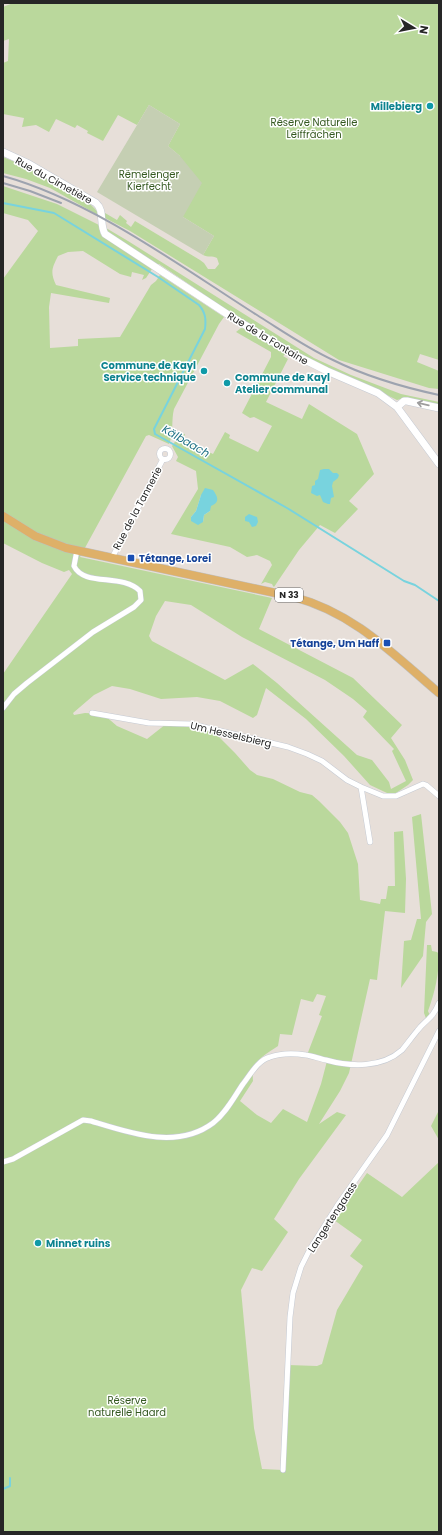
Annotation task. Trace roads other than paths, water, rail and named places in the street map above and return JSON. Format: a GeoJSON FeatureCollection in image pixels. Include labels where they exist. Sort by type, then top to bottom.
{"type":"FeatureCollection","features":[{"type":"Feature","properties":{"kind":"main road","name":"Rue du Cimetière"},"geometry":{"type":"LineString","coordinates":[[3,152],[30,164],[85,196],[96,203],[101,211]]}},
{"type":"Feature","properties":{"kind":"main road","name":"Rue de la Fontaine"},"geometry":{"type":"LineString","coordinates":[[101,211],[102,230],[115,241],[227,314],[291,353],[327,371],[378,393],[389,400],[397,407],[439,464]]}},
{"type":"Feature","properties":{"kind":"main road"},"geometry":{"type":"LineString","coordinates":[[397,407],[404,401],[407,401],[439,408]]}},
{"type":"Feature","properties":{"kind":"main road","name":"N 33"},"geometry":{"type":"LineString","coordinates":[[3,516],[35,536],[77,550],[288,595],[325,607],[347,618],[367,632],[439,693]]}},
{"type":"Feature","properties":{"kind":"street","name":"Rue de la Tannerie"},"geometry":{"type":"LineString","coordinates":[[112,558],[163,459]]}},
{"type":"Feature","properties":{"kind":"street"},"geometry":{"type":"LineString","coordinates":[[3,708],[14,694],[27,683],[105,623],[134,607],[141,600],[140,590],[128,583],[91,578],[78,572],[74,566],[77,550]]}},
{"type":"Feature","properties":{"kind":"street","name":"Um Hesselsbierg"},"geometry":{"type":"LineString","coordinates":[[92,713],[149,723],[191,724],[288,747],[322,761],[347,780],[360,787],[384,796],[396,796],[423,784],[439,796]]}},
{"type":"Feature","properties":{"kind":"street"},"geometry":{"type":"LineString","coordinates":[[360,787],[370,842]]}},
{"type":"Feature","properties":{"kind":"street"},"geometry":{"type":"LineString","coordinates":[[3,1162],[18,1156],[83,1120],[139,1135],[175,1137],[186,1136],[201,1131],[222,1114],[252,1072],[268,1057],[294,1053],[351,1065],[385,1060],[402,1050],[418,1028],[431,1018],[439,1003]]}},
{"type":"Feature","properties":{"kind":"street","name":"Langertengaass"},"geometry":{"type":"LineString","coordinates":[[283,1470],[290,1316],[293,1293],[301,1267],[318,1235],[387,1135],[439,1031]]}},
{"type":"Feature","properties":{"kind":"water"},"geometry":{"type":"Polygon","coordinates":[[[329,469],[333,473],[337,473],[339,475],[333,482],[332,486],[334,497],[331,498],[330,504],[323,502],[320,495],[317,496],[311,493],[312,486],[315,485],[315,481],[318,479],[320,470],[329,469]]]}},
{"type":"Feature","properties":{"kind":"water"},"geometry":{"type":"Polygon","coordinates":[[[205,488],[213,490],[217,497],[217,501],[211,506],[210,511],[204,515],[203,522],[198,525],[191,521],[191,517],[196,511],[205,488]]]}},
{"type":"Feature","properties":{"kind":"water"},"geometry":{"type":"Polygon","coordinates":[[[249,514],[257,517],[258,522],[256,526],[252,527],[249,522],[245,521],[245,517],[249,514]]]}},
{"type":"Feature","properties":{"kind":"waterway","name":"Kälbaach"},"geometry":{"type":"LineString","coordinates":[[3,203],[54,213],[158,277],[199,305],[203,311],[205,317],[205,329],[154,429],[155,434],[287,508],[404,581],[415,585],[439,601]]}},
{"type":"Feature","properties":{"kind":"waterway"},"geometry":{"type":"LineString","coordinates":[[3,1489],[10,1486],[10,1478]]}},
{"type":"Feature","properties":{"kind":"railway"},"geometry":{"type":"LineString","coordinates":[[3,176],[37,187],[103,218],[136,237],[287,334],[323,355],[346,366],[398,385],[439,395]]}},
{"type":"Feature","properties":{"kind":"railway"},"geometry":{"type":"LineString","coordinates":[[3,183],[30,191],[61,203]]}},
{"type":"Feature","properties":{"kind":"place","name":"Millebierg"},"geometry":{"type":"Point","coordinates":[430,106]}},
{"type":"Feature","properties":{"kind":"place","name":"Commune de Kayl Service technique"},"geometry":{"type":"Point","coordinates":[204,371]}},
{"type":"Feature","properties":{"kind":"place","name":"Commune de Kayl Atelier communal"},"geometry":{"type":"Point","coordinates":[227,383]}},
{"type":"Feature","properties":{"kind":"place","name":"Tétange, Lorei"},"geometry":{"type":"Point","coordinates":[131,558]}},
{"type":"Feature","properties":{"kind":"place","name":"Tétange, Um Haff"},"geometry":{"type":"Point","coordinates":[387,643]}},
{"type":"Feature","properties":{"kind":"place","name":"Minnet ruins"},"geometry":{"type":"Point","coordinates":[38,1243]}},
{"type":"Feature","properties":{"kind":"park label","name":"Réserve Naturelle Leiffrächen"},"geometry":{"type":"Point","coordinates":[314,128]}},
{"type":"Feature","properties":{"kind":"park label","name":"Rëmelenger Kierfecht"},"geometry":{"type":"Point","coordinates":[149,180]}},
{"type":"Feature","properties":{"kind":"park label","name":"Réserve naturelle Haard"},"geometry":{"type":"Point","coordinates":[127,1406]}}]}
